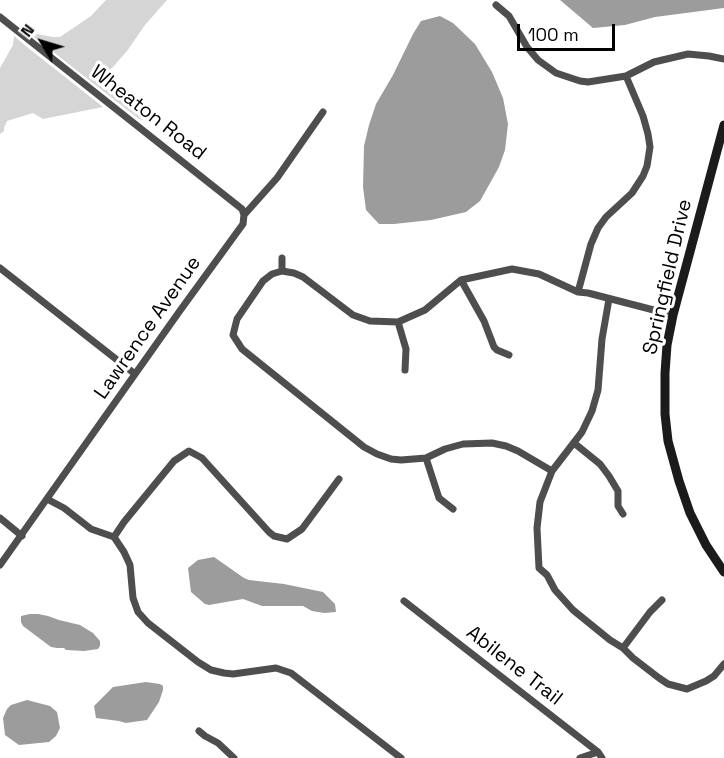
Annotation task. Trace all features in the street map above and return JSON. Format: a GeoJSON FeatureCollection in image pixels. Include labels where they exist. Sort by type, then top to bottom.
{"type":"FeatureCollection","features":[{"type":"Feature","properties":{"kind":"street"},"geometry":{"type":"LineString","coordinates":[[496,5],[510,16],[532,53],[556,73],[569,78],[588,82],[626,76],[654,62],[687,54],[724,59]]}},
{"type":"Feature","properties":{"kind":"street","name":"Wheaton Road"},"geometry":{"type":"LineString","coordinates":[[0,17],[242,209],[244,215]]}},
{"type":"Feature","properties":{"kind":"street"},"geometry":{"type":"LineString","coordinates":[[578,292],[591,244],[598,228],[606,217],[632,193],[647,166],[650,147],[648,134],[626,76]]}},
{"type":"Feature","properties":{"kind":"street","name":"Lawrence Avenue"},"geometry":{"type":"LineString","coordinates":[[0,565],[243,224],[244,215],[277,178],[323,112]]}},
{"type":"Feature","properties":{"kind":"street","name":"Springfield Drive"},"geometry":{"type":"LineString","coordinates":[[724,125],[673,315],[667,345],[665,373],[665,414],[668,441],[679,482],[690,513],[724,572]]}},
{"type":"Feature","properties":{"kind":"street"},"geometry":{"type":"LineString","coordinates":[[282,258],[282,271]]}},
{"type":"Feature","properties":{"kind":"street"},"geometry":{"type":"LineString","coordinates":[[0,268],[135,374]]}},
{"type":"Feature","properties":{"kind":"street"},"geometry":{"type":"LineString","coordinates":[[552,471],[518,451],[492,443],[463,444],[426,458],[401,460],[377,454],[364,447],[246,353],[233,335],[237,319],[263,281],[272,274],[282,271],[303,277],[343,309],[362,319],[379,322],[398,322],[425,310],[461,280],[512,269],[539,274],[578,292],[673,315]]}},
{"type":"Feature","properties":{"kind":"street"},"geometry":{"type":"LineString","coordinates":[[461,280],[484,321],[494,347],[509,355]]}},
{"type":"Feature","properties":{"kind":"street"},"geometry":{"type":"LineString","coordinates":[[609,299],[598,390],[592,411],[574,443],[552,471],[540,502],[537,528],[539,568],[547,575],[555,590],[573,610],[668,684],[687,689],[714,676],[724,664]]}},
{"type":"Feature","properties":{"kind":"street"},"geometry":{"type":"LineString","coordinates":[[398,322],[406,349],[405,370]]}},
{"type":"Feature","properties":{"kind":"street"},"geometry":{"type":"LineString","coordinates":[[574,443],[600,464],[609,476],[618,491],[618,506],[623,514]]}},
{"type":"Feature","properties":{"kind":"street"},"geometry":{"type":"LineString","coordinates":[[114,537],[174,460],[189,451],[202,458],[269,532],[274,536],[287,539],[302,529],[339,479]]}},
{"type":"Feature","properties":{"kind":"street"},"geometry":{"type":"LineString","coordinates":[[426,458],[439,498],[453,509]]}},
{"type":"Feature","properties":{"kind":"street"},"geometry":{"type":"LineString","coordinates":[[47,499],[64,508],[91,529],[114,537],[130,565],[138,612],[148,623],[198,662],[211,670],[232,674],[276,668],[291,673],[400,758]]}},
{"type":"Feature","properties":{"kind":"street"},"geometry":{"type":"LineString","coordinates":[[0,518],[22,536]]}},
{"type":"Feature","properties":{"kind":"street"},"geometry":{"type":"LineString","coordinates":[[622,648],[662,600]]}},
{"type":"Feature","properties":{"kind":"street","name":"Abilene Trail"},"geometry":{"type":"LineString","coordinates":[[404,601],[600,755]]}},
{"type":"Feature","properties":{"kind":"street"},"geometry":{"type":"LineString","coordinates":[[199,731],[218,743],[234,758]]}},
{"type":"Feature","properties":{"kind":"street"},"geometry":{"type":"LineString","coordinates":[[580,758],[600,755]]}},
{"type":"Feature","properties":{"kind":"shaded area"},"geometry":{"type":"Polygon","coordinates":[[[106,0],[167,0],[145,25],[127,51],[101,77],[141,111],[143,120],[34,37],[37,34],[60,37],[91,16],[106,0]]]}},
{"type":"Feature","properties":{"kind":"shaded area"},"geometry":{"type":"Polygon","coordinates":[[[560,0],[724,0],[724,8],[655,17],[625,25],[593,28],[560,0]]]}},
{"type":"Feature","properties":{"kind":"shaded area"},"geometry":{"type":"Polygon","coordinates":[[[440,16],[453,23],[475,44],[492,72],[503,98],[508,124],[505,150],[499,167],[480,201],[466,212],[431,220],[379,224],[366,210],[363,187],[364,146],[369,125],[376,104],[421,21],[440,16]]]}},
{"type":"Feature","properties":{"kind":"shaded area"},"geometry":{"type":"Polygon","coordinates":[[[14,36],[103,107],[43,119],[33,113],[7,121],[4,131],[0,134],[0,68],[13,45],[14,36]]]}},
{"type":"Feature","properties":{"kind":"shaded area"},"geometry":{"type":"Polygon","coordinates":[[[214,557],[249,580],[323,592],[335,604],[336,612],[312,611],[303,606],[262,606],[243,599],[205,604],[191,592],[188,568],[198,560],[214,557]]]}},
{"type":"Feature","properties":{"kind":"shaded area"},"geometry":{"type":"Polygon","coordinates":[[[30,614],[48,616],[80,625],[93,633],[100,641],[100,646],[98,649],[84,651],[51,647],[23,626],[21,616],[30,614]]]}},
{"type":"Feature","properties":{"kind":"shaded area"},"geometry":{"type":"Polygon","coordinates":[[[146,682],[163,686],[159,702],[147,720],[126,723],[96,718],[94,706],[113,687],[146,682]]]}},
{"type":"Feature","properties":{"kind":"shaded area"},"geometry":{"type":"Polygon","coordinates":[[[27,700],[50,706],[57,712],[60,728],[49,742],[19,745],[5,735],[3,718],[7,709],[11,705],[27,700]]]}}]}
